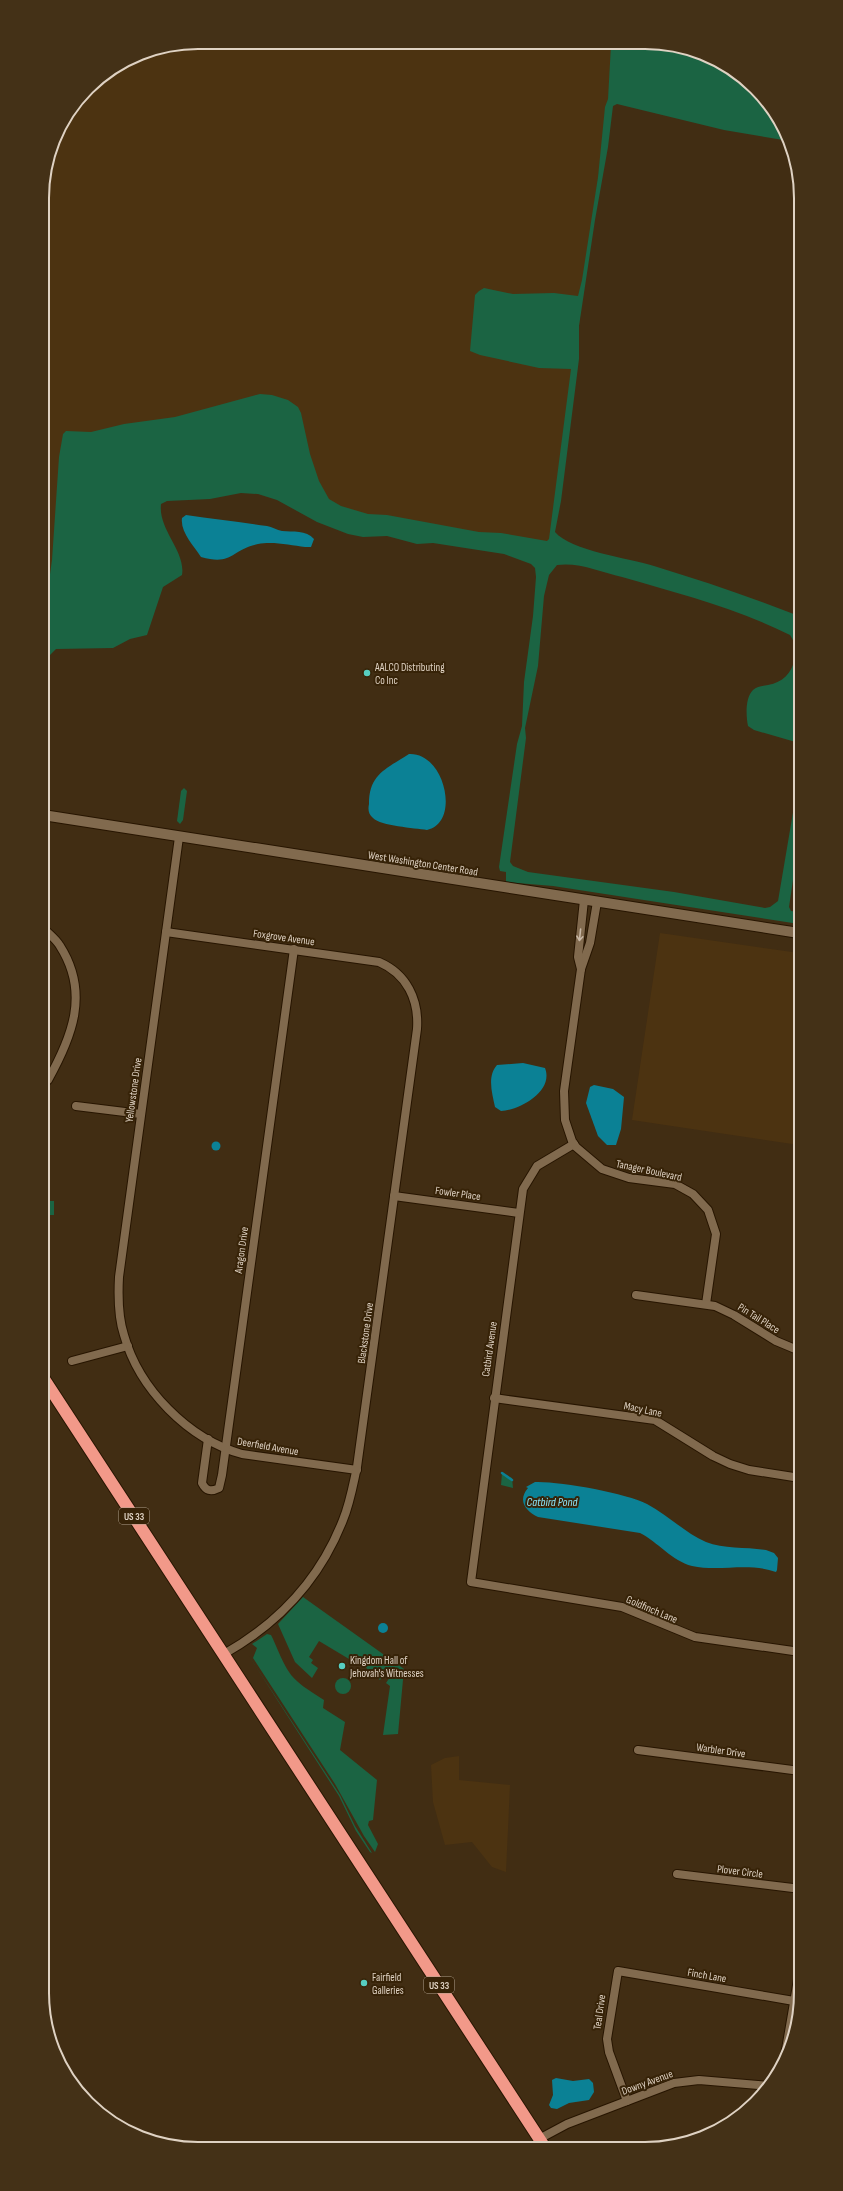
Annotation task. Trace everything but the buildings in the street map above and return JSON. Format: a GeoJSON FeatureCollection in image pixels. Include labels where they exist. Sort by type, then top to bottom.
{"type":"FeatureCollection","features":[{"type":"Feature","properties":{"kind":"highway","name":"US 33"},"geometry":{"type":"LineString","coordinates":[[49,1387],[542,2142]]}},
{"type":"Feature","properties":{"kind":"main road","name":"West Washington Center Road"},"geometry":{"type":"LineString","coordinates":[[49,816],[794,932]]}},
{"type":"Feature","properties":{"kind":"street","name":"Yellowstone Drive"},"geometry":{"type":"LineString","coordinates":[[128,1346],[121,1324],[118,1291],[179,837]]}},
{"type":"Feature","properties":{"kind":"street","name":"Tanager Boulevard"},"geometry":{"type":"LineString","coordinates":[[581,969],[578,957],[584,900]]}},
{"type":"Feature","properties":{"kind":"street","name":"Tanager Boulevard"},"geometry":{"type":"LineString","coordinates":[[597,902],[590,942],[581,969],[563,1101],[565,1120],[574,1144],[602,1169],[629,1178],[675,1184],[689,1191],[700,1200],[712,1217],[716,1234],[706,1304]]}},
{"type":"Feature","properties":{"kind":"street","name":"Foxgrove Avenue"},"geometry":{"type":"LineString","coordinates":[[166,932],[379,962],[396,972]]}},
{"type":"Feature","properties":{"kind":"street"},"geometry":{"type":"LineString","coordinates":[[49,934],[60,946],[70,969],[75,992],[72,1029],[67,1045],[49,1078]]}},
{"type":"Feature","properties":{"kind":"street","name":"Aragon Drive"},"geometry":{"type":"LineString","coordinates":[[208,1439],[202,1483],[207,1490],[215,1490],[221,1484],[294,949]]}},
{"type":"Feature","properties":{"kind":"street","name":"Blackstone Drive"},"geometry":{"type":"LineString","coordinates":[[224,1654],[258,1634],[281,1614],[318,1570],[343,1520],[357,1470],[418,1017],[414,998],[396,972]]}},
{"type":"Feature","properties":{"kind":"street"},"geometry":{"type":"LineString","coordinates":[[76,1106],[141,1114]]}},
{"type":"Feature","properties":{"kind":"street","name":"Catbird Avenue"},"geometry":{"type":"LineString","coordinates":[[471,1582],[487,1468],[494,1398],[523,1189],[532,1172],[546,1159],[574,1144]]}},
{"type":"Feature","properties":{"kind":"street","name":"Fowler Place"},"geometry":{"type":"LineString","coordinates":[[394,1196],[519,1213]]}},
{"type":"Feature","properties":{"kind":"street"},"geometry":{"type":"LineString","coordinates":[[636,1294],[706,1304]]}},
{"type":"Feature","properties":{"kind":"street","name":"Pin Tail Place"},"geometry":{"type":"LineString","coordinates":[[706,1304],[725,1310],[776,1341],[794,1348]]}},
{"type":"Feature","properties":{"kind":"street"},"geometry":{"type":"LineString","coordinates":[[72,1362],[128,1346]]}},
{"type":"Feature","properties":{"kind":"street","name":"Deerfield Avenue"},"geometry":{"type":"LineString","coordinates":[[128,1346],[152,1392],[179,1419],[208,1439],[242,1454],[357,1470]]}},
{"type":"Feature","properties":{"kind":"street","name":"Macy Lane"},"geometry":{"type":"LineString","coordinates":[[494,1398],[656,1420],[713,1456],[730,1464],[749,1470],[794,1477]]}},
{"type":"Feature","properties":{"kind":"street","name":"Goldfinch Lane"},"geometry":{"type":"LineString","coordinates":[[471,1582],[622,1607],[695,1637],[794,1651]]}},
{"type":"Feature","properties":{"kind":"street","name":"Warbler Drive"},"geometry":{"type":"LineString","coordinates":[[638,1750],[794,1770]]}},
{"type":"Feature","properties":{"kind":"street","name":"Plover Circle"},"geometry":{"type":"LineString","coordinates":[[677,1874],[794,1888]]}},
{"type":"Feature","properties":{"kind":"street","name":"Finch Lane"},"geometry":{"type":"LineString","coordinates":[[616,1972],[794,2001]]}},
{"type":"Feature","properties":{"kind":"street","name":"Teal Drive"},"geometry":{"type":"LineString","coordinates":[[616,1972],[607,2039],[609,2052],[627,2101]]}},
{"type":"Feature","properties":{"kind":"street"},"geometry":{"type":"LineString","coordinates":[[789,2033],[794,2001]]}},
{"type":"Feature","properties":{"kind":"street","name":"Downy Avenue"},"geometry":{"type":"LineString","coordinates":[[542,2142],[567,2124],[684,2081],[762,2086]]}},
{"type":"Feature","properties":{"kind":"shaded area"},"geometry":{"type":"Polygon","coordinates":[[[188,49],[614,49],[550,552],[354,520],[202,417],[49,632],[49,188],[54,159],[64,132],[80,107],[100,86],[115,74],[141,60],[159,54],[188,49]]]}},
{"type":"Feature","properties":{"kind":"shaded area"},"geometry":{"type":"Polygon","coordinates":[[[660,933],[794,952],[794,1144],[632,1120],[660,933]]]}},
{"type":"Feature","properties":{"kind":"shaded area"},"geometry":{"type":"Polygon","coordinates":[[[459,1756],[459,1780],[510,1785],[506,1872],[492,1867],[472,1842],[445,1845],[433,1802],[431,1765],[445,1758],[459,1756]]]}},
{"type":"Feature","properties":{"kind":"green space"},"geometry":{"type":"Polygon","coordinates":[[[611,49],[655,49],[684,54],[711,64],[728,74],[743,86],[769,115],[783,140],[724,130],[617,104],[613,106],[608,147],[579,326],[579,359],[561,501],[555,532],[563,539],[587,549],[643,563],[709,583],[794,614],[794,643],[790,635],[729,609],[590,568],[565,564],[557,565],[549,575],[544,596],[538,666],[525,728],[526,738],[510,862],[513,866],[528,872],[674,892],[765,908],[770,907],[778,901],[794,807],[794,873],[789,907],[791,911],[794,911],[794,923],[553,886],[506,882],[506,872],[500,871],[499,867],[517,744],[522,726],[524,682],[533,616],[536,577],[535,568],[531,564],[504,554],[433,543],[417,544],[387,536],[363,537],[348,534],[317,522],[277,500],[258,494],[241,493],[210,499],[167,501],[161,504],[161,514],[167,532],[180,557],[182,575],[163,587],[147,635],[130,639],[113,648],[56,649],[49,656],[49,581],[52,560],[59,457],[63,434],[66,431],[91,432],[124,424],[175,417],[260,394],[272,395],[288,400],[298,407],[301,413],[310,454],[319,481],[329,499],[341,506],[368,514],[387,515],[479,532],[501,533],[547,541],[549,539],[571,369],[539,368],[480,355],[470,351],[475,295],[484,288],[513,294],[554,293],[578,296],[582,280],[598,177],[605,107],[608,99],[611,49]]]}},
{"type":"Feature","properties":{"kind":"green space"},"geometry":{"type":"Polygon","coordinates":[[[794,662],[794,742],[754,730],[748,726],[747,717],[747,702],[750,693],[758,687],[778,682],[789,673],[794,662]]]}},
{"type":"Feature","properties":{"kind":"green space"},"geometry":{"type":"Polygon","coordinates":[[[184,788],[187,791],[183,820],[180,824],[177,821],[181,791],[184,788]]]}},
{"type":"Feature","properties":{"kind":"green space"},"geometry":{"type":"Polygon","coordinates":[[[49,1201],[54,1201],[54,1215],[49,1215],[49,1201]]]}},
{"type":"Feature","properties":{"kind":"green space"},"geometry":{"type":"Polygon","coordinates":[[[502,1473],[512,1478],[513,1488],[501,1485],[502,1473]]]}},
{"type":"Feature","properties":{"kind":"green space"},"geometry":{"type":"Polygon","coordinates":[[[303,1597],[404,1669],[398,1734],[383,1735],[390,1686],[386,1683],[390,1677],[384,1674],[380,1680],[364,1666],[365,1663],[363,1661],[361,1664],[357,1659],[354,1662],[319,1641],[309,1657],[313,1660],[311,1663],[318,1668],[312,1678],[295,1662],[278,1624],[303,1597]]]}},
{"type":"Feature","properties":{"kind":"green space"},"geometry":{"type":"Polygon","coordinates":[[[267,1634],[271,1635],[291,1675],[324,1700],[323,1708],[345,1722],[340,1750],[377,1780],[373,1820],[369,1821],[368,1825],[378,1844],[375,1852],[364,1836],[335,1784],[253,1658],[257,1648],[252,1644],[267,1634]]]}},
{"type":"Feature","properties":{"kind":"green space"},"geometry":{"type":"Polygon","coordinates":[[[249,1656],[340,1795],[355,1826],[372,1853],[356,1831],[339,1796],[249,1656]]]}},
{"type":"Feature","properties":{"kind":"green space"},"geometry":{"type":"Polygon","coordinates":[[[343,1678],[350,1683],[351,1686],[346,1693],[343,1694],[336,1689],[335,1686],[340,1679],[343,1678]]]}},
{"type":"Feature","properties":{"kind":"water"},"geometry":{"type":"Polygon","coordinates":[[[186,515],[267,526],[282,531],[299,532],[307,534],[314,539],[311,547],[263,543],[249,547],[226,558],[219,560],[211,559],[201,557],[185,534],[182,518],[186,515]]]}},
{"type":"Feature","properties":{"kind":"water"},"geometry":{"type":"Polygon","coordinates":[[[409,754],[422,756],[432,764],[439,775],[444,789],[446,802],[444,815],[437,825],[427,830],[398,826],[377,821],[370,815],[368,808],[372,786],[380,773],[409,754]]]}},
{"type":"Feature","properties":{"kind":"water"},"geometry":{"type":"Polygon","coordinates":[[[523,1063],[545,1068],[545,1084],[534,1098],[526,1103],[509,1110],[501,1111],[495,1107],[491,1085],[494,1069],[497,1065],[523,1063]]]}},
{"type":"Feature","properties":{"kind":"water"},"geometry":{"type":"Polygon","coordinates":[[[594,1085],[613,1089],[624,1097],[621,1129],[616,1145],[607,1145],[598,1136],[586,1103],[590,1087],[594,1085]]]}},
{"type":"Feature","properties":{"kind":"water"},"geometry":{"type":"Polygon","coordinates":[[[216,1141],[221,1146],[216,1151],[211,1146],[216,1141]]]}},
{"type":"Feature","properties":{"kind":"water","name":"Catbird Pond"},"geometry":{"type":"Polygon","coordinates":[[[535,1482],[560,1483],[592,1488],[637,1500],[655,1508],[691,1534],[706,1542],[728,1547],[766,1550],[774,1553],[778,1558],[777,1570],[776,1572],[766,1569],[744,1567],[702,1568],[692,1566],[678,1560],[640,1533],[538,1517],[527,1509],[523,1501],[523,1497],[528,1488],[526,1487],[535,1482]]]}},
{"type":"Feature","properties":{"kind":"water"},"geometry":{"type":"Polygon","coordinates":[[[381,1623],[385,1623],[388,1628],[385,1633],[381,1633],[378,1630],[378,1626],[381,1623]]]}},
{"type":"Feature","properties":{"kind":"water"},"geometry":{"type":"Polygon","coordinates":[[[556,2078],[573,2081],[589,2079],[593,2083],[594,2092],[589,2100],[569,2103],[557,2109],[551,2108],[549,2105],[553,2095],[552,2080],[556,2078]]]}},
{"type":"Feature","properties":{"kind":"waterway"},"geometry":{"type":"LineString","coordinates":[[502,1473],[512,1480]]}},
{"type":"Feature","properties":{"kind":"place","name":"AALCO Distributing Co Inc"},"geometry":{"type":"Point","coordinates":[367,673]}},
{"type":"Feature","properties":{"kind":"place","name":"Kingdom Hall of Jehovah's Witnesses"},"geometry":{"type":"Point","coordinates":[342,1666]}},
{"type":"Feature","properties":{"kind":"place","name":"Fairfield Galleries"},"geometry":{"type":"Point","coordinates":[364,1983]}}]}
